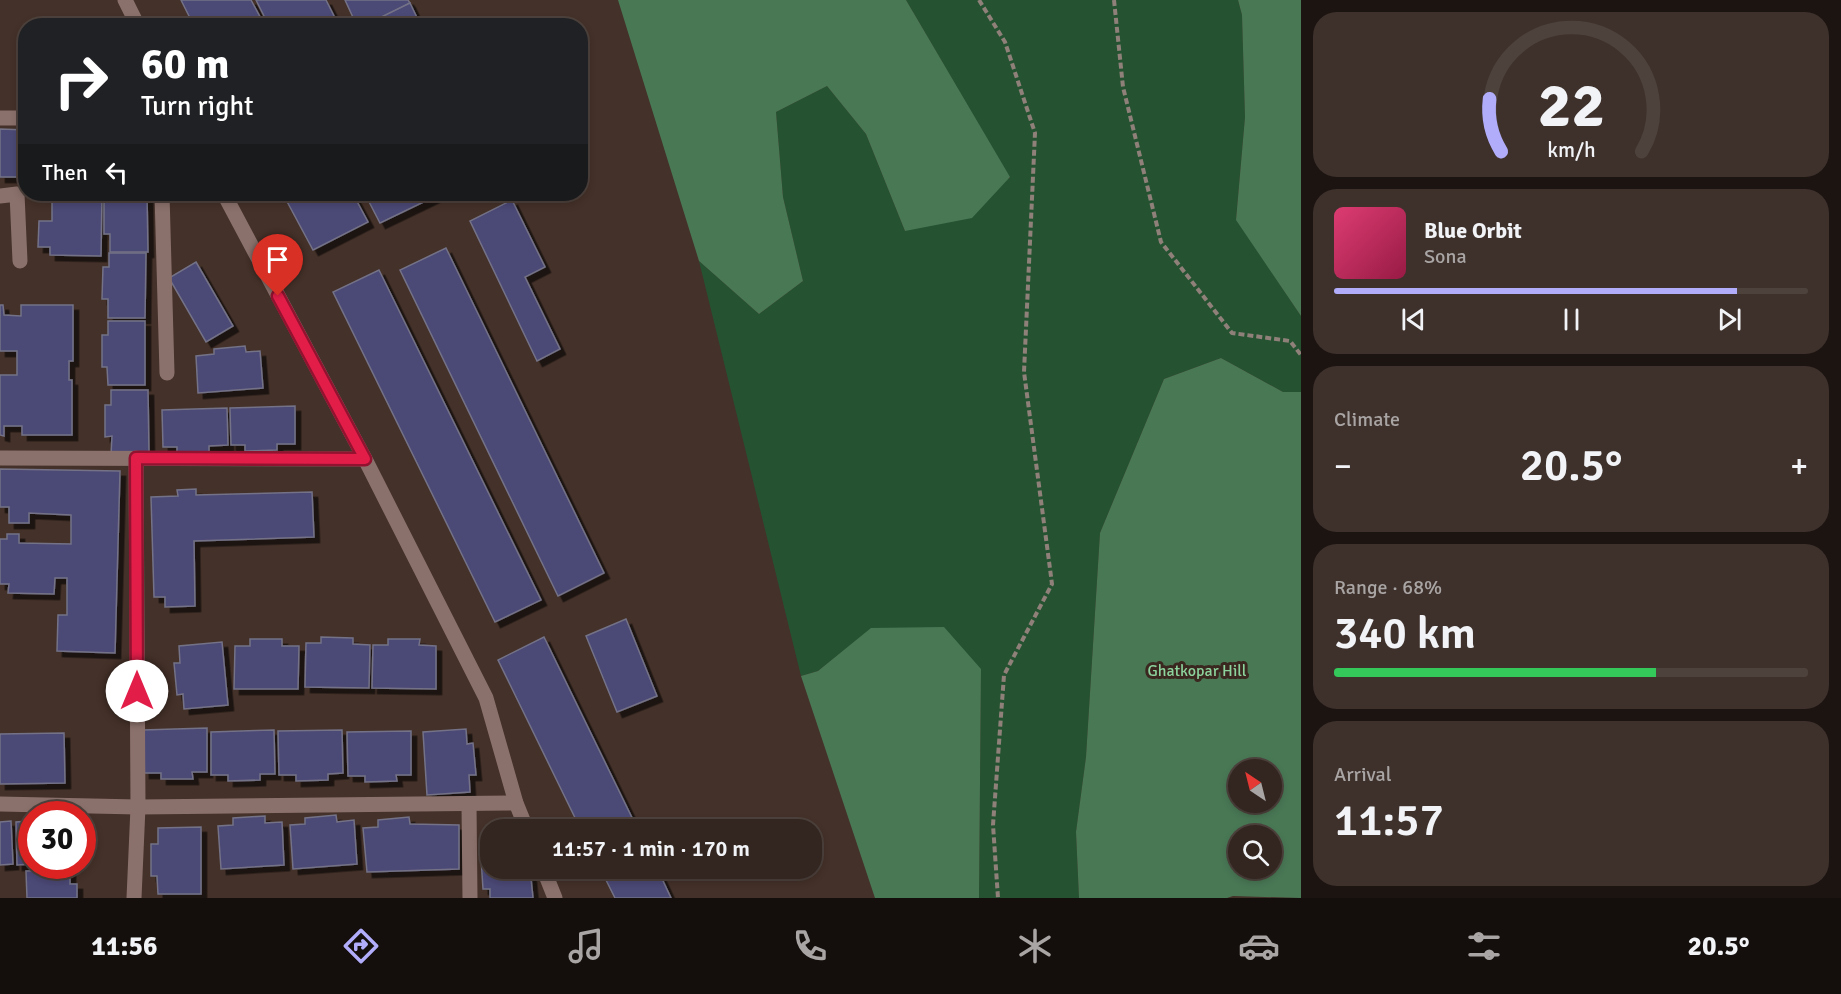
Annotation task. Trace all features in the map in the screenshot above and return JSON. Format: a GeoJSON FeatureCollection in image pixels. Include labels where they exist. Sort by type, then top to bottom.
{"type":"FeatureCollection","features":[{"type":"Feature","properties":{"kind":"street"},"geometry":{"type":"LineString","coordinates":[[125,0],[134,18]]}},
{"type":"Feature","properties":{"kind":"street"},"geometry":{"type":"LineString","coordinates":[[0,118],[18,118]]}},
{"type":"Feature","properties":{"kind":"street"},"geometry":{"type":"LineString","coordinates":[[0,196],[17,194],[20,261]]}},
{"type":"Feature","properties":{"kind":"street"},"geometry":{"type":"LineString","coordinates":[[162,201],[167,374]]}},
{"type":"Feature","properties":{"kind":"street"},"geometry":{"type":"LineString","coordinates":[[228,201],[365,459],[486,698],[523,819]]}},
{"type":"Feature","properties":{"kind":"street"},"geometry":{"type":"LineString","coordinates":[[0,458],[365,459]]}},
{"type":"Feature","properties":{"kind":"street"},"geometry":{"type":"LineString","coordinates":[[134,898],[138,807],[136,458]]}},
{"type":"Feature","properties":{"kind":"street"},"geometry":{"type":"LineString","coordinates":[[0,804],[138,807],[516,803]]}},
{"type":"Feature","properties":{"kind":"street"},"geometry":{"type":"LineString","coordinates":[[469,805],[470,898]]}},
{"type":"Feature","properties":{"kind":"street"},"geometry":{"type":"LineString","coordinates":[[547,879],[555,898]]}},
{"type":"Feature","properties":{"kind":"path"},"geometry":{"type":"LineString","coordinates":[[979,0],[1005,42],[1035,133],[1024,372],[1052,584],[1004,675],[993,825],[998,898]]}},
{"type":"Feature","properties":{"kind":"path"},"geometry":{"type":"LineString","coordinates":[[1114,0],[1123,87],[1161,242],[1232,333],[1290,341],[1301,355]]}},
{"type":"Feature","properties":{"kind":"green space"},"geometry":{"type":"Polygon","coordinates":[[[618,0],[906,0],[1010,177],[972,218],[905,231],[866,134],[827,86],[776,112],[783,197],[803,281],[759,314],[699,261],[618,0]]]}},
{"type":"Feature","properties":{"kind":"green space"},"geometry":{"type":"Polygon","coordinates":[[[906,0],[1238,0],[1242,15],[1245,117],[1236,219],[1301,316],[1301,392],[1283,392],[1221,358],[1164,379],[1100,533],[1086,757],[1076,832],[1079,898],[979,898],[981,669],[872,628],[818,671],[801,676],[699,261],[759,314],[803,281],[783,197],[776,112],[827,86],[866,134],[905,231],[1010,178],[906,0]]]}},
{"type":"Feature","properties":{"kind":"green space"},"geometry":{"type":"Polygon","coordinates":[[[1238,0],[1301,0],[1301,316],[1236,220],[1245,117],[1242,15],[1238,0]]]}},
{"type":"Feature","properties":{"kind":"green space","name":"Ghatkopar Hill"},"geometry":{"type":"Polygon","coordinates":[[[1221,358],[1283,392],[1301,392],[1301,898],[1233,896],[1227,898],[1079,898],[1076,832],[1086,757],[1100,533],[1164,379],[1221,358]]]}},
{"type":"Feature","properties":{"kind":"green space"},"geometry":{"type":"Polygon","coordinates":[[[944,627],[981,669],[979,898],[875,898],[801,676],[818,671],[871,628],[944,627]]]}},
{"type":"Feature","properties":{"kind":"building"},"geometry":{"type":"Polygon","coordinates":[[[181,0],[251,0],[261,18],[190,18],[181,0]]]}},
{"type":"Feature","properties":{"kind":"building"},"geometry":{"type":"Polygon","coordinates":[[[256,0],[326,0],[335,18],[265,18],[256,0]]]}},
{"type":"Feature","properties":{"kind":"building"},"geometry":{"type":"Polygon","coordinates":[[[345,0],[408,0],[410,3],[380,18],[353,18],[345,0]]]}},
{"type":"Feature","properties":{"kind":"building"},"geometry":{"type":"Polygon","coordinates":[[[410,3],[417,18],[379,18],[410,3]]]}},
{"type":"Feature","properties":{"kind":"building"},"geometry":{"type":"Polygon","coordinates":[[[0,129],[18,130],[18,177],[0,177],[0,129]]]}},
{"type":"Feature","properties":{"kind":"building"},"geometry":{"type":"Polygon","coordinates":[[[52,201],[102,201],[101,256],[50,255],[50,247],[38,247],[39,221],[52,221],[52,201]]]}},
{"type":"Feature","properties":{"kind":"building"},"geometry":{"type":"Polygon","coordinates":[[[147,201],[148,252],[110,252],[110,234],[104,234],[104,202],[147,201]]]}},
{"type":"Feature","properties":{"kind":"building"},"geometry":{"type":"Polygon","coordinates":[[[287,201],[357,201],[368,222],[313,250],[287,201]]]}},
{"type":"Feature","properties":{"kind":"building"},"geometry":{"type":"Polygon","coordinates":[[[369,201],[426,201],[380,223],[369,201]]]}},
{"type":"Feature","properties":{"kind":"building"},"geometry":{"type":"Polygon","coordinates":[[[512,201],[545,267],[525,277],[560,349],[537,361],[470,221],[512,201]]]}},
{"type":"Feature","properties":{"kind":"building"},"geometry":{"type":"Polygon","coordinates":[[[446,248],[604,573],[558,596],[400,270],[446,248]]]}},
{"type":"Feature","properties":{"kind":"building"},"geometry":{"type":"Polygon","coordinates":[[[109,253],[146,253],[145,318],[108,318],[108,299],[102,299],[103,267],[109,267],[109,253]]]}},
{"type":"Feature","properties":{"kind":"building"},"geometry":{"type":"Polygon","coordinates":[[[196,262],[233,326],[206,342],[169,278],[196,262]]]}},
{"type":"Feature","properties":{"kind":"building"},"geometry":{"type":"Polygon","coordinates":[[[379,270],[541,600],[495,622],[333,292],[379,270]]]}},
{"type":"Feature","properties":{"kind":"building"},"geometry":{"type":"Polygon","coordinates":[[[0,305],[3,305],[4,315],[21,316],[21,305],[73,305],[73,361],[69,361],[69,380],[72,380],[72,435],[22,435],[22,426],[4,426],[4,436],[0,435],[0,375],[17,375],[17,351],[0,351],[0,305]]]}},
{"type":"Feature","properties":{"kind":"building"},"geometry":{"type":"Polygon","coordinates":[[[108,321],[145,321],[145,385],[108,385],[107,367],[102,367],[102,335],[108,335],[108,321]]]}},
{"type":"Feature","properties":{"kind":"building"},"geometry":{"type":"Polygon","coordinates":[[[245,346],[246,352],[260,351],[263,388],[198,393],[196,356],[214,354],[214,349],[245,346]]]}},
{"type":"Feature","properties":{"kind":"building"},"geometry":{"type":"Polygon","coordinates":[[[111,390],[148,390],[149,454],[111,455],[112,436],[105,437],[105,405],[111,405],[111,390]]]}},
{"type":"Feature","properties":{"kind":"building"},"geometry":{"type":"Polygon","coordinates":[[[295,406],[295,444],[277,444],[277,450],[245,451],[245,445],[231,445],[230,408],[295,406]]]}},
{"type":"Feature","properties":{"kind":"building"},"geometry":{"type":"Polygon","coordinates":[[[227,408],[228,445],[209,446],[209,452],[177,453],[177,447],[163,447],[162,410],[227,408]]]}},
{"type":"Feature","properties":{"kind":"building"},"geometry":{"type":"Polygon","coordinates":[[[0,469],[120,471],[115,653],[57,651],[58,615],[67,615],[67,578],[55,578],[54,594],[8,593],[9,584],[0,584],[0,539],[7,539],[7,534],[19,534],[19,543],[71,544],[71,515],[29,513],[29,523],[9,523],[9,507],[0,507],[0,469]]]}},
{"type":"Feature","properties":{"kind":"building"},"geometry":{"type":"Polygon","coordinates":[[[196,489],[196,495],[312,492],[314,537],[194,541],[195,606],[165,607],[165,597],[154,597],[151,497],[178,496],[177,490],[196,489]]]}},
{"type":"Feature","properties":{"kind":"building"},"geometry":{"type":"Polygon","coordinates":[[[626,619],[657,696],[617,712],[586,636],[626,619]]]}},
{"type":"Feature","properties":{"kind":"building"},"geometry":{"type":"Polygon","coordinates":[[[321,637],[353,638],[353,644],[370,645],[369,688],[305,687],[306,643],[321,643],[321,637]]]}},
{"type":"Feature","properties":{"kind":"building"},"geometry":{"type":"Polygon","coordinates":[[[544,637],[633,819],[576,819],[498,660],[544,637]]]}},
{"type":"Feature","properties":{"kind":"building"},"geometry":{"type":"Polygon","coordinates":[[[250,639],[282,639],[282,646],[299,646],[298,689],[234,689],[235,646],[250,646],[250,639]]]}},
{"type":"Feature","properties":{"kind":"building"},"geometry":{"type":"Polygon","coordinates":[[[388,639],[420,639],[419,645],[436,646],[436,689],[372,688],[373,645],[388,645],[388,639]]]}},
{"type":"Feature","properties":{"kind":"building"},"geometry":{"type":"Polygon","coordinates":[[[222,642],[228,705],[184,709],[183,694],[177,695],[174,663],[180,663],[179,646],[222,642]]]}},
{"type":"Feature","properties":{"kind":"building"},"geometry":{"type":"Polygon","coordinates":[[[207,728],[207,772],[192,772],[193,779],[161,779],[161,773],[144,773],[143,730],[207,728]]]}},
{"type":"Feature","properties":{"kind":"building"},"geometry":{"type":"Polygon","coordinates":[[[466,729],[467,744],[473,743],[476,775],[469,775],[470,792],[427,795],[423,732],[466,729]]]}},
{"type":"Feature","properties":{"kind":"building"},"geometry":{"type":"Polygon","coordinates":[[[274,730],[275,774],[260,774],[260,780],[228,781],[228,775],[211,775],[211,732],[274,730]]]}},
{"type":"Feature","properties":{"kind":"building"},"geometry":{"type":"Polygon","coordinates":[[[342,730],[343,773],[328,774],[328,780],[296,781],[296,775],[279,775],[278,731],[342,730]]]}},
{"type":"Feature","properties":{"kind":"building"},"geometry":{"type":"Polygon","coordinates":[[[411,731],[411,775],[396,775],[397,781],[365,782],[365,776],[348,776],[347,732],[411,731]]]}},
{"type":"Feature","properties":{"kind":"building"},"geometry":{"type":"Polygon","coordinates":[[[64,733],[65,783],[0,784],[0,734],[64,733]]]}},
{"type":"Feature","properties":{"kind":"building"},"geometry":{"type":"Polygon","coordinates":[[[336,815],[337,822],[354,820],[357,864],[293,869],[290,825],[305,824],[305,818],[336,815]]]}},
{"type":"Feature","properties":{"kind":"building"},"geometry":{"type":"Polygon","coordinates":[[[265,816],[265,823],[282,822],[284,865],[221,869],[218,826],[233,825],[233,818],[265,816]]]}},
{"type":"Feature","properties":{"kind":"building"},"geometry":{"type":"Polygon","coordinates":[[[409,817],[410,824],[459,825],[459,869],[367,872],[363,828],[378,827],[378,820],[409,817]]]}},
{"type":"Feature","properties":{"kind":"building"},"geometry":{"type":"Polygon","coordinates":[[[11,821],[13,864],[0,865],[0,822],[11,821]]]}},
{"type":"Feature","properties":{"kind":"building"},"geometry":{"type":"Polygon","coordinates":[[[16,822],[18,822],[17,865],[16,822]]]}},
{"type":"Feature","properties":{"kind":"building"},"geometry":{"type":"Polygon","coordinates":[[[201,827],[201,894],[158,894],[157,876],[151,876],[151,844],[158,844],[158,828],[201,827]]]}},
{"type":"Feature","properties":{"kind":"building"},"geometry":{"type":"Polygon","coordinates":[[[26,879],[70,879],[70,884],[77,884],[77,898],[27,898],[26,879]]]}},
{"type":"Feature","properties":{"kind":"building"},"geometry":{"type":"Polygon","coordinates":[[[482,879],[531,879],[533,898],[490,898],[490,889],[483,889],[482,879]]]}},
{"type":"Feature","properties":{"kind":"building"},"geometry":{"type":"Polygon","coordinates":[[[606,879],[662,879],[671,898],[615,898],[606,879]]]}},
{"type":"Feature","properties":{"kind":"route"},"geometry":{"type":"LineString","coordinates":[[137,691],[136,458],[365,459],[278,296]]}}]}
